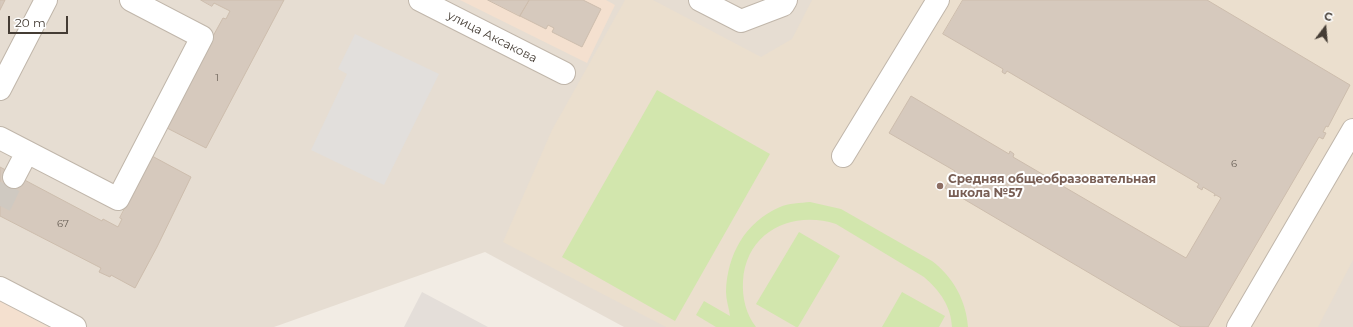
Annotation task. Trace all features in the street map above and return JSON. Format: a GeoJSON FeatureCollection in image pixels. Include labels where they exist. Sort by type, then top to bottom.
{"type":"FeatureCollection","features":[{"type":"Feature","properties":{"kind":"street"},"geometry":{"type":"LineString","coordinates":[[0,89],[46,0]]}},
{"type":"Feature","properties":{"kind":"street"},"geometry":{"type":"LineString","coordinates":[[0,138],[118,199],[202,37],[131,0]]}},
{"type":"Feature","properties":{"kind":"street","name":"улица Аксакова"},"geometry":{"type":"LineString","coordinates":[[420,0],[564,73]]}},
{"type":"Feature","properties":{"kind":"street"},"geometry":{"type":"LineString","coordinates":[[700,0],[741,21],[783,5],[786,0]]}},
{"type":"Feature","properties":{"kind":"street"},"geometry":{"type":"LineString","coordinates":[[843,156],[938,0]]}},
{"type":"Feature","properties":{"kind":"street"},"geometry":{"type":"LineString","coordinates":[[1238,327],[1353,130]]}},
{"type":"Feature","properties":{"kind":"street"},"geometry":{"type":"LineString","coordinates":[[14,177],[27,152]]}},
{"type":"Feature","properties":{"kind":"street"},"geometry":{"type":"LineString","coordinates":[[0,288],[75,327]]}},
{"type":"Feature","properties":{"kind":"shaded area"},"geometry":{"type":"Polygon","coordinates":[[[0,0],[1353,0],[1353,327],[624,327],[485,252],[274,327],[63,327],[0,295],[0,0]]]}},
{"type":"Feature","properties":{"kind":"shaded area"},"geometry":{"type":"Polygon","coordinates":[[[460,0],[606,0],[615,5],[587,63],[460,0]]]}},
{"type":"Feature","properties":{"kind":"shaded area","name":"Средняя общеобразовательная школа №57"},"geometry":{"type":"Polygon","coordinates":[[[625,0],[653,0],[761,57],[792,39],[812,0],[1353,0],[1353,260],[1318,327],[666,327],[503,242],[552,130],[625,0]]]}},
{"type":"Feature","properties":{"kind":"shaded area"},"geometry":{"type":"Polygon","coordinates":[[[355,34],[439,74],[384,185],[311,150],[347,74],[338,69],[355,34]]]}},
{"type":"Feature","properties":{"kind":"shaded area"},"geometry":{"type":"Polygon","coordinates":[[[422,292],[488,327],[404,327],[422,292]]]}},
{"type":"Feature","properties":{"kind":"shaded area"},"geometry":{"type":"Polygon","coordinates":[[[0,301],[49,327],[0,327],[0,301]]]}},
{"type":"Feature","properties":{"kind":"green space"},"geometry":{"type":"Polygon","coordinates":[[[657,90],[770,154],[675,321],[562,257],[657,90]]]}},
{"type":"Feature","properties":{"kind":"green space"},"geometry":{"type":"Polygon","coordinates":[[[810,202],[841,209],[932,261],[946,274],[957,290],[967,317],[968,327],[952,327],[949,312],[944,299],[924,277],[836,224],[819,220],[803,220],[788,223],[774,229],[762,238],[753,249],[746,264],[743,287],[747,311],[756,327],[716,327],[696,315],[704,301],[730,316],[726,295],[727,278],[734,253],[740,241],[757,221],[768,213],[787,205],[810,202]]]}},
{"type":"Feature","properties":{"kind":"green space"},"geometry":{"type":"Polygon","coordinates":[[[799,232],[840,256],[798,327],[796,327],[756,304],[799,232]]]}},
{"type":"Feature","properties":{"kind":"green space"},"geometry":{"type":"Polygon","coordinates":[[[902,292],[945,316],[939,327],[882,327],[902,292]]]}},
{"type":"Feature","properties":{"kind":"building"},"geometry":{"type":"Polygon","coordinates":[[[0,0],[5,0],[0,10],[0,0]]]}},
{"type":"Feature","properties":{"kind":"building"},"geometry":{"type":"Polygon","coordinates":[[[201,0],[284,0],[206,148],[167,128],[212,38],[223,18],[226,19],[230,11],[214,3],[212,6],[201,0]]]}},
{"type":"Feature","properties":{"kind":"building"},"geometry":{"type":"Polygon","coordinates":[[[488,0],[529,0],[520,16],[488,0]]]}},
{"type":"Feature","properties":{"kind":"building"},"geometry":{"type":"Polygon","coordinates":[[[530,0],[583,0],[601,9],[582,47],[552,32],[554,28],[548,25],[546,29],[520,16],[530,0]]]}},
{"type":"Feature","properties":{"kind":"building"},"geometry":{"type":"Polygon","coordinates":[[[963,0],[1207,0],[1350,85],[1328,127],[1326,126],[1323,132],[1326,133],[1323,139],[1319,137],[1208,327],[1181,327],[945,188],[955,171],[889,133],[911,96],[1009,154],[1010,151],[1014,154],[1013,157],[1186,258],[1221,198],[1216,195],[1214,196],[1215,194],[1203,187],[1202,190],[1197,187],[1199,184],[1007,71],[1005,74],[1002,72],[1003,69],[943,34],[963,0]]]}},
{"type":"Feature","properties":{"kind":"building"},"geometry":{"type":"Polygon","coordinates":[[[152,156],[191,177],[135,288],[111,275],[110,277],[99,272],[101,268],[0,216],[0,167],[102,221],[103,219],[118,227],[122,219],[120,218],[152,156]]]}},
{"type":"Feature","properties":{"kind":"tunnel"},"geometry":{"type":"LineString","coordinates":[[0,206],[14,177]]}},
{"type":"Feature","properties":{"kind":"place","name":"Средняя общеобразовательная школа №57"},"geometry":{"type":"Point","coordinates":[940,186]}}]}
